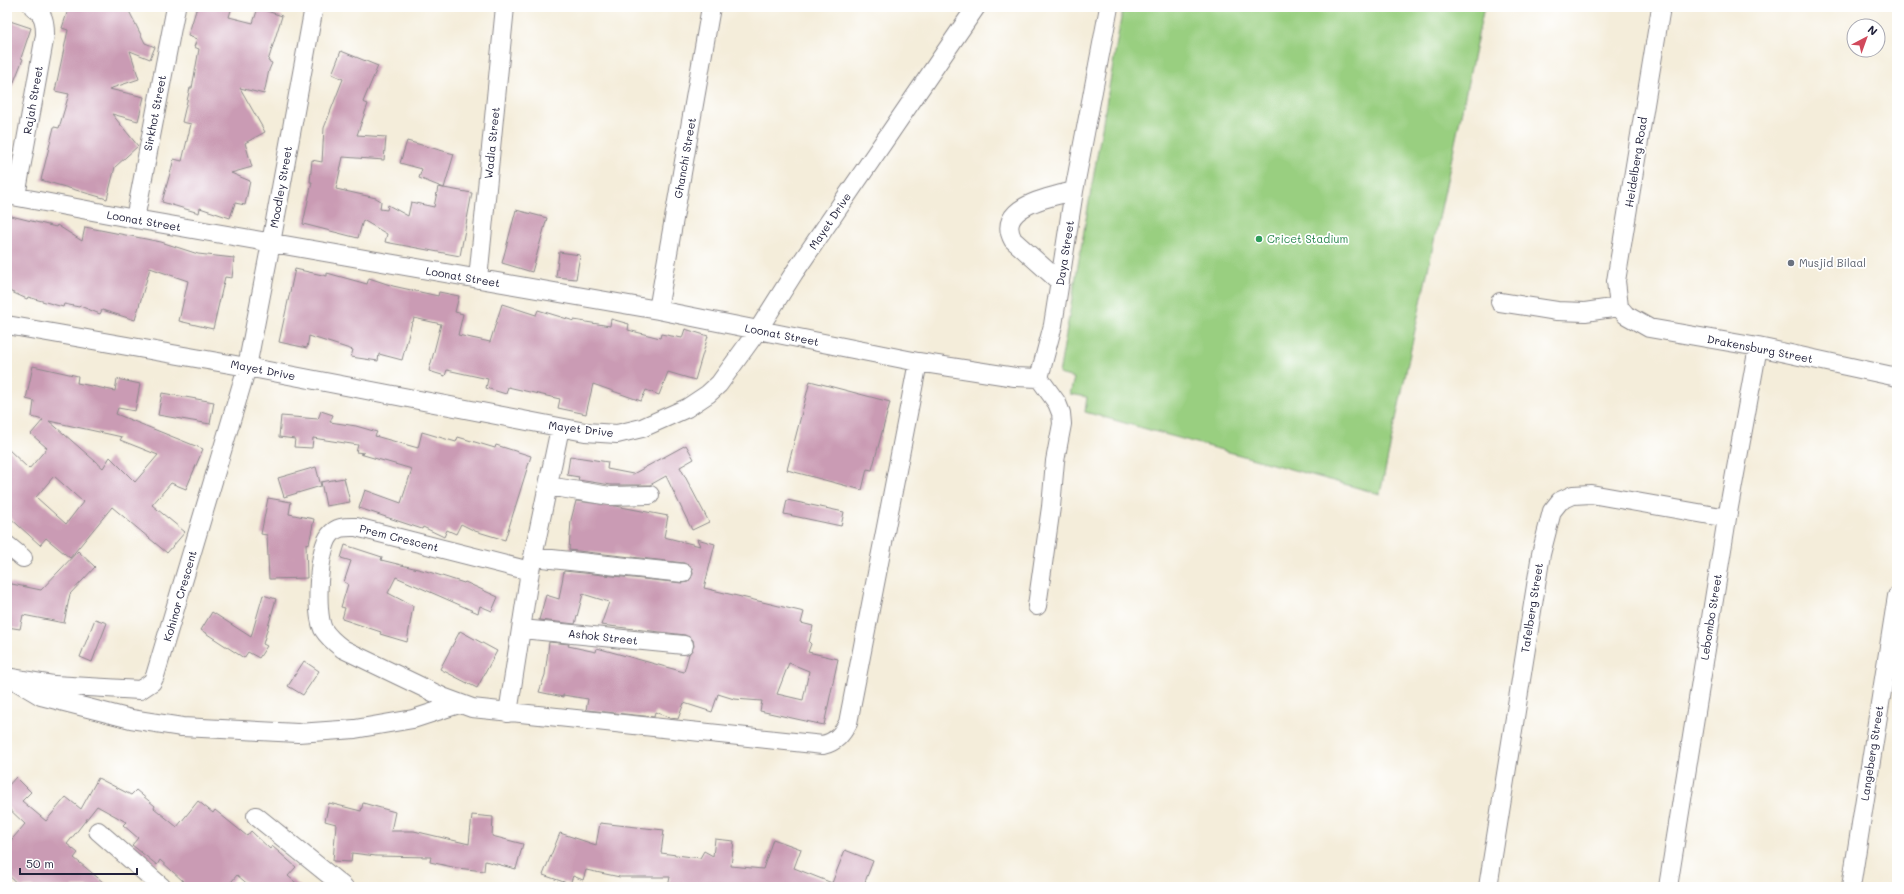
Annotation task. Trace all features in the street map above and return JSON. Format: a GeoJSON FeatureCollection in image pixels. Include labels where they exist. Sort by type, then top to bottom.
{"type":"FeatureCollection","features":[{"type":"Feature","properties":{"kind":"street","name":"Rajah Street"},"geometry":{"type":"LineString","coordinates":[[12,195],[45,35],[44,20],[41,14],[33,7]]}},
{"type":"Feature","properties":{"kind":"street","name":"Sirkhot Street"},"geometry":{"type":"LineString","coordinates":[[135,219],[176,7]]}},
{"type":"Feature","properties":{"kind":"street","name":"Moodley Street"},"geometry":{"type":"LineString","coordinates":[[247,367],[314,7]]}},
{"type":"Feature","properties":{"kind":"street","name":"Wadia Street"},"geometry":{"type":"LineString","coordinates":[[478,279],[505,7]]}},
{"type":"Feature","properties":{"kind":"street","name":"Ghanchi Street"},"geometry":{"type":"LineString","coordinates":[[658,310],[711,7]]}},
{"type":"Feature","properties":{"kind":"street","name":"Mayet Drive"},"geometry":{"type":"LineString","coordinates":[[7,325],[247,367],[560,428],[585,432],[618,434],[642,428],[687,408],[708,394],[719,384],[758,330],[794,273],[976,7]]}},
{"type":"Feature","properties":{"kind":"street","name":"Daya Street"},"geometry":{"type":"LineString","coordinates":[[1039,378],[1053,325],[1074,192],[1109,7]]}},
{"type":"Feature","properties":{"kind":"street","name":"Heidelberg Road"},"geometry":{"type":"LineString","coordinates":[[1622,311],[1616,281],[1661,7]]}},
{"type":"Feature","properties":{"kind":"street"},"geometry":{"type":"LineString","coordinates":[[1060,282],[1013,240],[1010,231],[1011,221],[1018,210],[1024,206],[1043,199],[1074,192]]}},
{"type":"Feature","properties":{"kind":"street","name":"Loonat Street"},"geometry":{"type":"LineString","coordinates":[[12,195],[135,219],[658,310],[918,362]]}},
{"type":"Feature","properties":{"kind":"street"},"geometry":{"type":"LineString","coordinates":[[1500,302],[1557,311],[1622,311]]}},
{"type":"Feature","properties":{"kind":"street","name":"Drakensburg Street"},"geometry":{"type":"LineString","coordinates":[[1622,311],[1638,324],[1649,328],[1758,347],[1897,377]]}},
{"type":"Feature","properties":{"kind":"street","name":"Lebombo Street"},"geometry":{"type":"LineString","coordinates":[[1668,887],[1727,518],[1758,347]]}},
{"type":"Feature","properties":{"kind":"street"},"geometry":{"type":"LineString","coordinates":[[918,362],[1015,377],[1039,378],[1057,403],[1061,413],[1062,424],[1054,468],[1051,507],[1037,606]]}},
{"type":"Feature","properties":{"kind":"street","name":"Prem Crescent"},"geometry":{"type":"LineString","coordinates":[[531,564],[356,527],[341,527],[331,534],[324,549],[320,576],[319,611],[323,628],[328,637],[342,649],[459,704],[472,708],[823,745],[830,743],[838,738],[848,723],[918,362]]}},
{"type":"Feature","properties":{"kind":"street","name":"Kohinor Crescent"},"geometry":{"type":"LineString","coordinates":[[8,678],[54,685],[140,690],[152,682],[159,668],[247,367]]}},
{"type":"Feature","properties":{"kind":"street"},"geometry":{"type":"LineString","coordinates":[[508,713],[531,564],[560,428]]}},
{"type":"Feature","properties":{"kind":"street"},"geometry":{"type":"LineString","coordinates":[[548,486],[610,496],[650,495]]}},
{"type":"Feature","properties":{"kind":"street","name":"Tafelberg Street"},"geometry":{"type":"LineString","coordinates":[[1488,887],[1541,554],[1549,520],[1556,505],[1565,497],[1591,494],[1727,518]]}},
{"type":"Feature","properties":{"kind":"street"},"geometry":{"type":"LineString","coordinates":[[7,545],[23,558]]}},
{"type":"Feature","properties":{"kind":"street"},"geometry":{"type":"LineString","coordinates":[[531,564],[683,573]]}},
{"type":"Feature","properties":{"kind":"street","name":"Langeberg Street"},"geometry":{"type":"LineString","coordinates":[[1851,887],[1897,596]]}},
{"type":"Feature","properties":{"kind":"street","name":"Ashok Street"},"geometry":{"type":"LineString","coordinates":[[522,629],[684,645]]}},
{"type":"Feature","properties":{"kind":"street"},"geometry":{"type":"LineString","coordinates":[[8,678],[41,696],[131,719],[182,727],[298,733],[355,729],[413,718],[459,704]]}},
{"type":"Feature","properties":{"kind":"street"},"geometry":{"type":"LineString","coordinates":[[256,816],[344,887]]}},
{"type":"Feature","properties":{"kind":"street"},"geometry":{"type":"LineString","coordinates":[[98,831],[162,887]]}},
{"type":"Feature","properties":{"kind":"green space","name":"Cricet Stadium"},"geometry":{"type":"Polygon","coordinates":[[[1123,7],[1484,7],[1380,494],[1085,412],[1087,397],[1070,394],[1074,378],[1059,374],[1123,7]]]}},
{"type":"Feature","properties":{"kind":"building"},"geometry":{"type":"Polygon","coordinates":[[[69,7],[127,7],[145,43],[155,47],[150,59],[130,51],[139,79],[109,89],[144,97],[138,121],[112,114],[138,146],[115,167],[107,199],[41,180],[54,127],[59,128],[69,94],[55,91],[68,30],[62,28],[69,7]]]}},
{"type":"Feature","properties":{"kind":"building"},"geometry":{"type":"Polygon","coordinates":[[[197,7],[232,7],[229,17],[253,23],[258,8],[282,16],[268,61],[272,63],[264,94],[240,88],[265,132],[245,143],[252,167],[231,173],[250,181],[245,205],[235,203],[230,218],[200,208],[199,213],[162,202],[174,159],[182,161],[191,124],[182,122],[190,88],[192,88],[199,49],[194,47],[197,39],[188,36],[197,7]]]}},
{"type":"Feature","properties":{"kind":"building"},"geometry":{"type":"Polygon","coordinates":[[[7,20],[31,28],[21,58],[23,59],[8,97],[7,20]]]}},
{"type":"Feature","properties":{"kind":"building"},"geometry":{"type":"Polygon","coordinates":[[[341,51],[378,66],[363,102],[368,104],[357,135],[386,137],[384,160],[343,157],[336,189],[376,198],[381,201],[380,209],[387,210],[388,205],[408,216],[411,202],[434,207],[438,187],[472,193],[460,256],[385,242],[387,234],[363,220],[358,238],[303,224],[312,182],[310,182],[312,160],[322,162],[324,128],[343,79],[332,74],[341,51]]]}},
{"type":"Feature","properties":{"kind":"building"},"geometry":{"type":"Polygon","coordinates":[[[407,141],[454,154],[444,188],[419,178],[422,169],[400,163],[407,141]]]}},
{"type":"Feature","properties":{"kind":"building"},"geometry":{"type":"Polygon","coordinates":[[[516,210],[547,218],[532,272],[502,263],[516,210]]]}},
{"type":"Feature","properties":{"kind":"building"},"geometry":{"type":"Polygon","coordinates":[[[7,215],[56,227],[57,225],[82,241],[85,227],[161,242],[198,254],[234,258],[232,278],[225,277],[213,329],[179,321],[188,281],[150,268],[135,320],[102,310],[100,314],[80,306],[64,304],[63,307],[28,297],[27,299],[7,290],[7,215]]]}},
{"type":"Feature","properties":{"kind":"building"},"geometry":{"type":"Polygon","coordinates":[[[559,252],[580,255],[576,279],[556,277],[559,252]]]}},
{"type":"Feature","properties":{"kind":"building"},"geometry":{"type":"Polygon","coordinates":[[[295,269],[327,276],[327,273],[367,284],[369,278],[393,286],[438,296],[439,292],[459,296],[455,312],[463,314],[458,335],[490,342],[502,304],[536,315],[538,310],[574,321],[610,326],[611,319],[629,324],[628,330],[660,338],[661,334],[682,338],[685,329],[708,336],[695,380],[668,372],[659,395],[646,390],[641,401],[593,384],[586,414],[558,408],[560,399],[508,387],[506,394],[486,388],[488,379],[447,370],[445,376],[429,371],[441,324],[414,318],[402,360],[379,354],[378,361],[351,357],[353,350],[309,336],[307,348],[279,342],[295,269]]]}},
{"type":"Feature","properties":{"kind":"building"},"geometry":{"type":"Polygon","coordinates":[[[33,366],[78,376],[77,383],[115,391],[117,379],[140,384],[135,411],[118,408],[116,414],[203,449],[186,489],[171,483],[152,505],[185,532],[167,553],[112,507],[70,558],[46,538],[40,545],[7,515],[7,448],[29,469],[47,448],[31,434],[43,420],[32,417],[34,401],[26,399],[33,366]],[[49,421],[103,468],[110,457],[135,482],[158,455],[120,440],[122,437],[49,421]],[[54,476],[36,497],[66,524],[83,502],[54,476]]]}},
{"type":"Feature","properties":{"kind":"building"},"geometry":{"type":"Polygon","coordinates":[[[810,381],[890,402],[872,470],[867,469],[862,490],[787,470],[810,381]]]}},
{"type":"Feature","properties":{"kind":"building"},"geometry":{"type":"Polygon","coordinates":[[[162,393],[214,402],[210,424],[158,415],[162,393]]]}},
{"type":"Feature","properties":{"kind":"building"},"geometry":{"type":"Polygon","coordinates":[[[321,411],[333,415],[330,422],[356,426],[377,432],[375,436],[418,448],[422,432],[456,442],[458,437],[495,448],[496,445],[531,456],[505,540],[475,531],[461,524],[456,534],[447,530],[444,537],[423,527],[422,529],[359,508],[365,490],[401,503],[412,469],[360,454],[364,453],[356,452],[358,445],[313,438],[312,448],[294,447],[295,439],[279,437],[281,416],[318,419],[321,411]]]}},
{"type":"Feature","properties":{"kind":"building"},"geometry":{"type":"Polygon","coordinates":[[[686,445],[694,459],[680,467],[709,522],[692,530],[666,476],[650,485],[611,485],[578,480],[579,477],[567,475],[570,456],[608,462],[607,469],[633,474],[686,445]]]}},
{"type":"Feature","properties":{"kind":"building"},"geometry":{"type":"Polygon","coordinates":[[[316,467],[321,486],[284,497],[278,478],[316,467]]]}},
{"type":"Feature","properties":{"kind":"building"},"geometry":{"type":"Polygon","coordinates":[[[344,478],[350,502],[326,506],[321,482],[344,478]]]}},
{"type":"Feature","properties":{"kind":"building"},"geometry":{"type":"Polygon","coordinates":[[[268,498],[291,502],[289,514],[314,519],[309,544],[306,543],[307,578],[269,579],[267,535],[261,534],[268,498]]]}},
{"type":"Feature","properties":{"kind":"building"},"geometry":{"type":"Polygon","coordinates":[[[787,500],[844,512],[841,526],[784,514],[787,500]]]}},
{"type":"Feature","properties":{"kind":"building"},"geometry":{"type":"Polygon","coordinates":[[[576,501],[616,506],[668,516],[664,537],[700,546],[697,539],[715,544],[704,588],[804,612],[801,623],[813,626],[809,642],[811,644],[808,652],[838,659],[824,725],[760,711],[762,701],[734,699],[718,694],[712,712],[684,703],[678,719],[670,718],[655,712],[654,717],[586,710],[588,699],[563,695],[563,697],[539,692],[545,675],[549,642],[569,644],[568,646],[596,652],[597,648],[684,672],[689,654],[694,646],[693,640],[685,635],[601,625],[609,602],[583,594],[575,624],[539,620],[546,595],[559,599],[564,571],[682,583],[688,582],[693,574],[692,568],[684,563],[569,550],[571,520],[576,501]],[[789,663],[777,694],[803,700],[809,671],[789,663]]]}},
{"type":"Feature","properties":{"kind":"building"},"geometry":{"type":"Polygon","coordinates":[[[345,545],[382,557],[381,560],[426,571],[464,583],[465,582],[498,597],[492,611],[480,606],[478,613],[396,577],[388,593],[413,606],[407,642],[380,634],[381,632],[342,619],[345,608],[341,607],[348,584],[344,582],[351,561],[341,558],[345,545]]]}},
{"type":"Feature","properties":{"kind":"building"},"geometry":{"type":"Polygon","coordinates":[[[78,551],[95,567],[70,594],[64,623],[23,615],[20,629],[7,627],[7,583],[41,590],[78,551]]]}},
{"type":"Feature","properties":{"kind":"building"},"geometry":{"type":"Polygon","coordinates":[[[263,595],[276,599],[263,644],[267,646],[259,658],[248,652],[244,658],[201,630],[212,612],[251,637],[263,595]]]}},
{"type":"Feature","properties":{"kind":"building"},"geometry":{"type":"Polygon","coordinates":[[[95,619],[107,623],[92,662],[80,657],[95,619]]]}},
{"type":"Feature","properties":{"kind":"building"},"geometry":{"type":"Polygon","coordinates":[[[460,631],[497,651],[477,688],[440,669],[460,631]]]}},
{"type":"Feature","properties":{"kind":"building"},"geometry":{"type":"Polygon","coordinates":[[[304,661],[319,671],[303,695],[288,686],[304,661]]]}},
{"type":"Feature","properties":{"kind":"building"},"geometry":{"type":"Polygon","coordinates":[[[16,777],[31,792],[22,801],[46,821],[66,797],[81,809],[98,778],[131,795],[136,790],[155,806],[154,808],[177,827],[198,801],[213,813],[215,810],[247,836],[251,831],[270,849],[272,846],[296,867],[288,876],[301,887],[251,887],[237,875],[227,887],[178,887],[183,881],[160,860],[157,865],[132,845],[138,838],[123,825],[126,822],[97,806],[67,844],[78,853],[74,858],[109,887],[21,887],[7,874],[7,845],[25,824],[7,807],[7,787],[16,777]]]}},
{"type":"Feature","properties":{"kind":"building"},"geometry":{"type":"Polygon","coordinates":[[[329,803],[361,811],[363,803],[395,812],[391,831],[414,831],[469,844],[472,815],[493,817],[492,836],[523,844],[516,869],[485,861],[484,871],[457,868],[430,862],[431,857],[376,856],[352,853],[351,862],[333,861],[336,824],[325,821],[329,803]]]}},
{"type":"Feature","properties":{"kind":"building"},"geometry":{"type":"Polygon","coordinates":[[[600,823],[664,830],[661,853],[700,858],[704,851],[713,856],[715,839],[734,841],[731,866],[763,869],[773,839],[801,849],[794,868],[832,883],[845,850],[873,861],[863,887],[668,887],[670,877],[620,877],[586,870],[583,880],[573,876],[570,884],[543,875],[560,833],[596,845],[600,823]]]}},
{"type":"Feature","properties":{"kind":"place","name":"Cricet Stadium"},"geometry":{"type":"Point","coordinates":[1259,239]}},
{"type":"Feature","properties":{"kind":"place","name":"Musjid Bilaal"},"geometry":{"type":"Point","coordinates":[1791,263]}}]}
